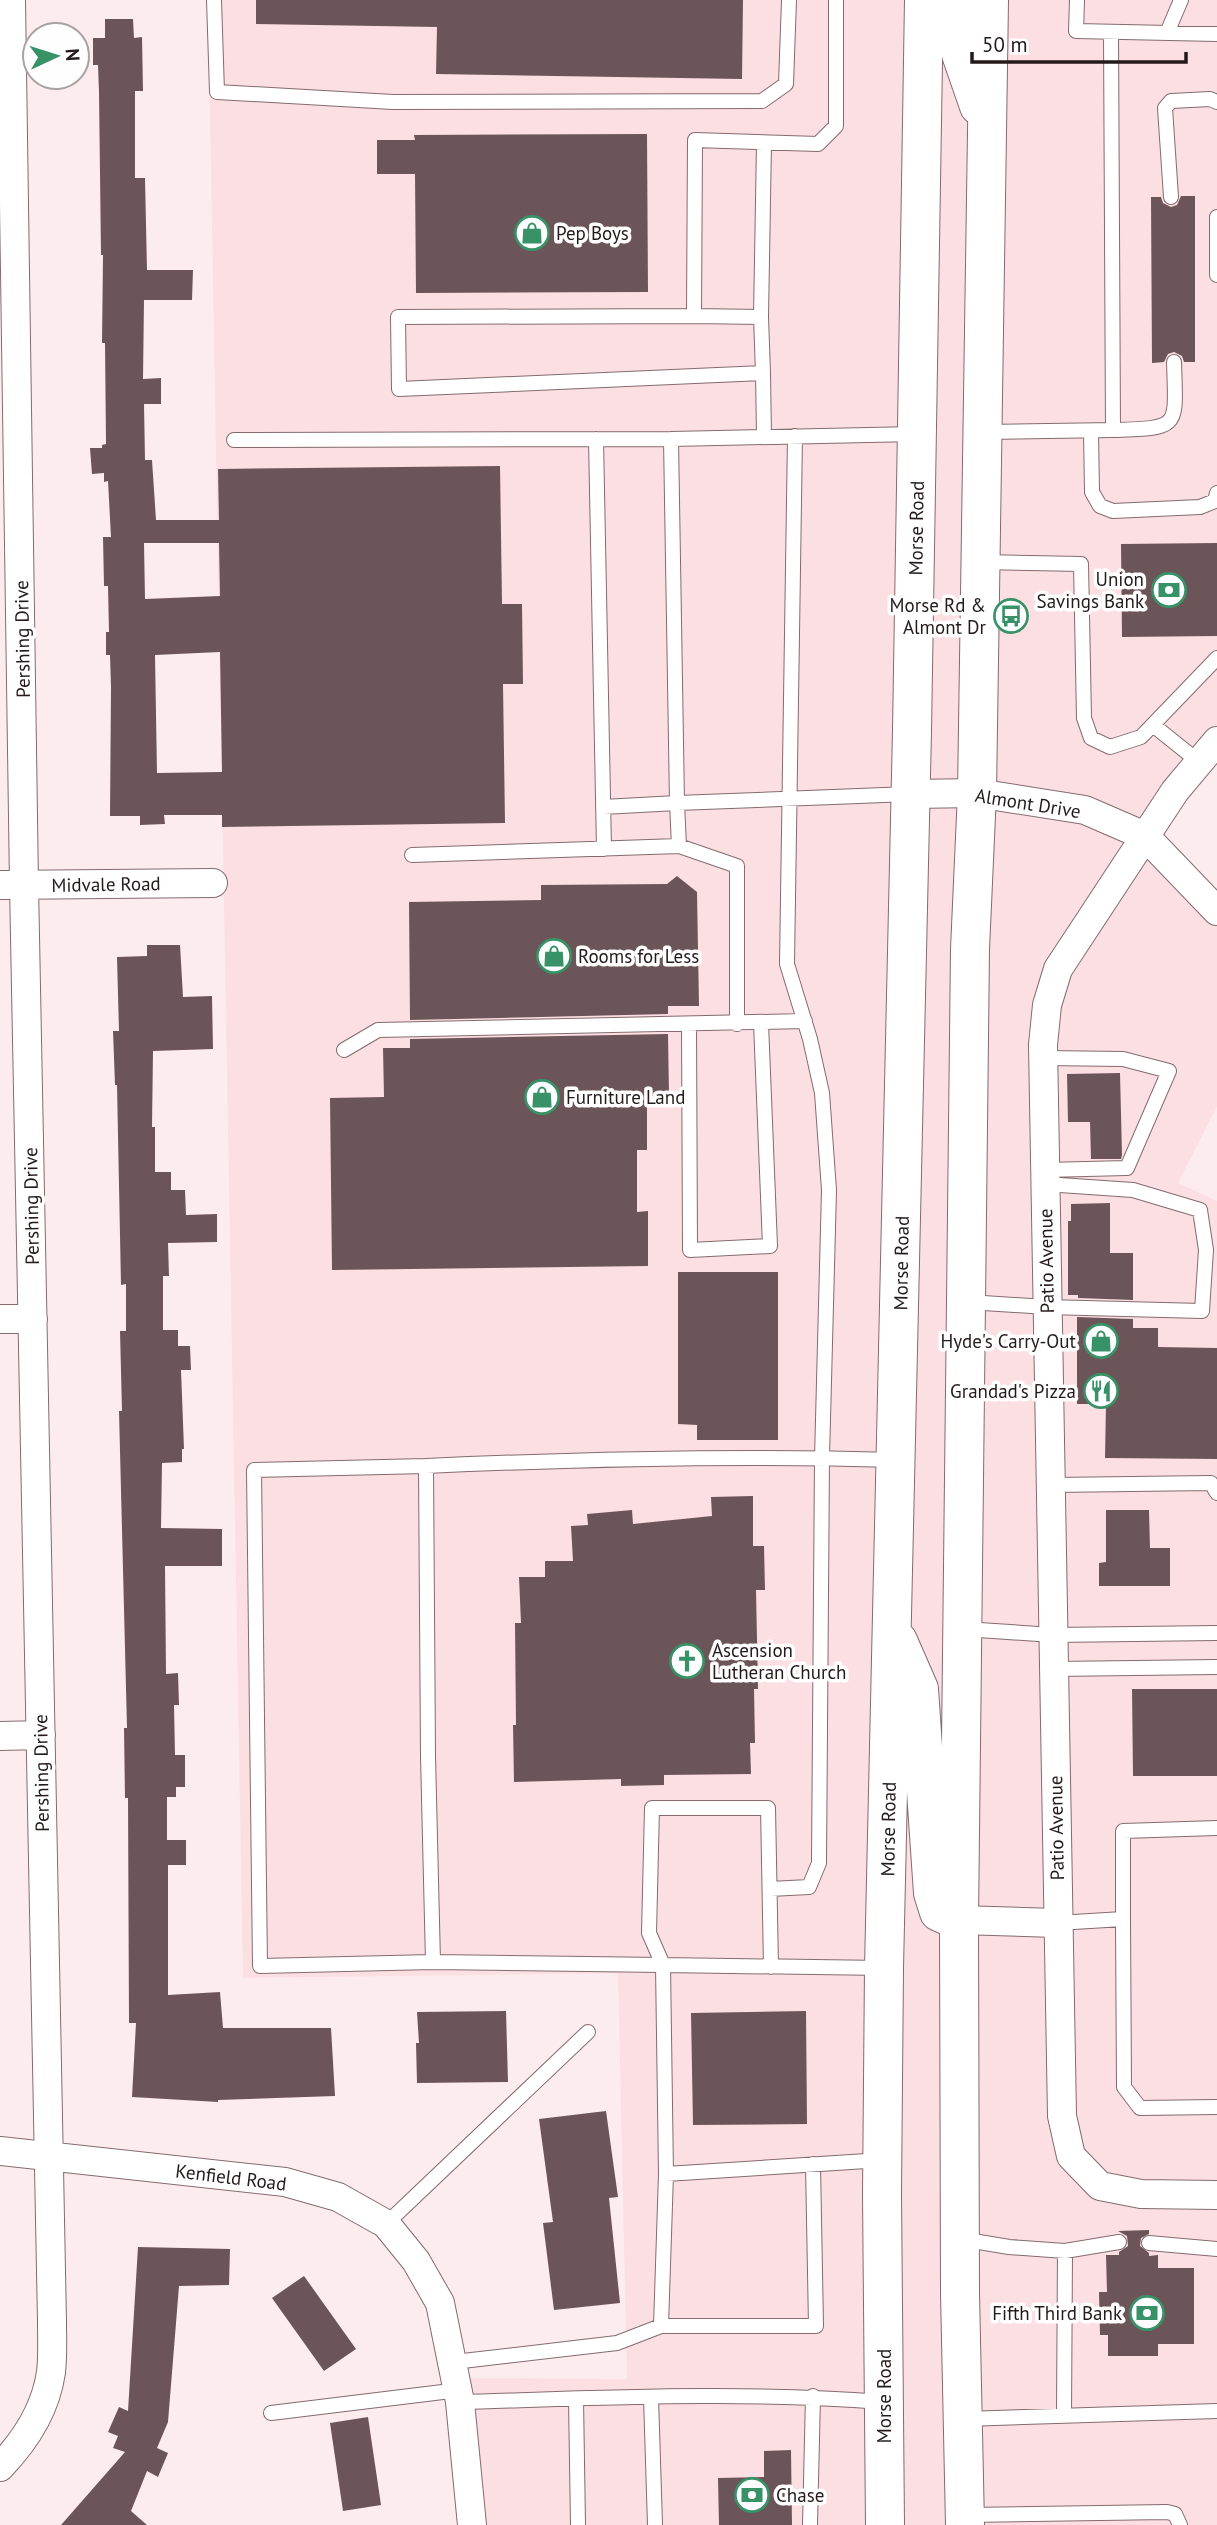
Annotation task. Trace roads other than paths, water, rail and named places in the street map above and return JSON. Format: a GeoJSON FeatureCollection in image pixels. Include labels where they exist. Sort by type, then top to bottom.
{"type":"FeatureCollection","features":[{"type":"Feature","properties":{"kind":"main road","name":"Morse Road"},"geometry":{"type":"LineString","coordinates":[[885,2525],[884,1968],[911,794],[924,0]]}},
{"type":"Feature","properties":{"kind":"main road"},"geometry":{"type":"LineString","coordinates":[[955,0],[961,54],[987,131]]}},
{"type":"Feature","properties":{"kind":"main road"},"geometry":{"type":"LineString","coordinates":[[965,2520],[960,2239],[959,1920],[970,949],[976,793],[989,0]]}},
{"type":"Feature","properties":{"kind":"main road"},"geometry":{"type":"LineString","coordinates":[[893,1630],[919,1689],[933,1893],[939,1912],[959,1920]]}},
{"type":"Feature","properties":{"kind":"street","name":"Pershing Drive"},"geometry":{"type":"LineString","coordinates":[[0,2468],[18,2448],[40,2411],[51,2372],[33,1319],[12,885],[7,166],[11,0]]}},
{"type":"Feature","properties":{"kind":"street"},"geometry":{"type":"LineString","coordinates":[[1208,751],[1175,791],[1144,836],[1217,911]]}},
{"type":"Feature","properties":{"kind":"street","name":"Almont Drive"},"geometry":{"type":"LineString","coordinates":[[911,794],[976,793],[1085,810],[1144,836]]}},
{"type":"Feature","properties":{"kind":"street","name":"Patio Avenue"},"geometry":{"type":"LineString","coordinates":[[1144,836],[1058,970],[1047,1005],[1044,1058],[1046,1307],[1052,1485],[1062,2116],[1071,2156],[1100,2186],[1141,2194],[1217,2195]]}},
{"type":"Feature","properties":{"kind":"street","name":"Midvale Road"},"geometry":{"type":"LineString","coordinates":[[12,885],[213,883]]}},
{"type":"Feature","properties":{"kind":"street"},"geometry":{"type":"LineString","coordinates":[[0,1320],[33,1319]]}},
{"type":"Feature","properties":{"kind":"street"},"geometry":{"type":"LineString","coordinates":[[0,1736],[41,1735]]}},
{"type":"Feature","properties":{"kind":"street"},"geometry":{"type":"LineString","coordinates":[[959,1920],[1057,1923]]}},
{"type":"Feature","properties":{"kind":"street","name":"Kenfield Road"},"geometry":{"type":"LineString","coordinates":[[0,2151],[285,2182],[338,2197],[386,2224],[416,2261],[440,2304],[459,2396],[472,2525]]}},
{"type":"Feature","properties":{"kind":"lane"},"geometry":{"type":"LineString","coordinates":[[214,0],[217,92],[393,102],[762,101],[786,84],[789,0]]}},
{"type":"Feature","properties":{"kind":"lane"},"geometry":{"type":"LineString","coordinates":[[694,316],[695,140],[818,144],[836,126],[836,0]]}},
{"type":"Feature","properties":{"kind":"lane"},"geometry":{"type":"LineString","coordinates":[[1077,0],[1076,31],[1217,34]]}},
{"type":"Feature","properties":{"kind":"lane"},"geometry":{"type":"LineString","coordinates":[[1167,33],[1181,0]]}},
{"type":"Feature","properties":{"kind":"lane"},"geometry":{"type":"LineString","coordinates":[[1111,32],[1113,430]]}},
{"type":"Feature","properties":{"kind":"lane"},"geometry":{"type":"LineString","coordinates":[[1171,197],[1165,108],[1171,101],[1210,99],[1217,102]]}},
{"type":"Feature","properties":{"kind":"lane"},"geometry":{"type":"LineString","coordinates":[[764,143],[761,317],[764,437]]}},
{"type":"Feature","properties":{"kind":"lane"},"geometry":{"type":"LineString","coordinates":[[1217,217],[1217,275]]}},
{"type":"Feature","properties":{"kind":"lane"},"geometry":{"type":"LineString","coordinates":[[761,317],[398,317],[399,389],[763,373]]}},
{"type":"Feature","properties":{"kind":"lane"},"geometry":{"type":"LineString","coordinates":[[983,432],[1156,429],[1168,424],[1175,411],[1174,362]]}},
{"type":"Feature","properties":{"kind":"lane"},"geometry":{"type":"LineString","coordinates":[[1091,430],[1093,492],[1100,506],[1113,511],[1200,507],[1215,500],[1217,493]]}},
{"type":"Feature","properties":{"kind":"lane"},"geometry":{"type":"LineString","coordinates":[[234,440],[671,439],[918,434]]}},
{"type":"Feature","properties":{"kind":"lane"},"geometry":{"type":"LineString","coordinates":[[770,1889],[809,1887],[819,1863],[822,1458],[829,1189],[822,1093],[788,964],[795,436]]}},
{"type":"Feature","properties":{"kind":"lane"},"geometry":{"type":"LineString","coordinates":[[596,439],[604,849]]}},
{"type":"Feature","properties":{"kind":"lane"},"geometry":{"type":"LineString","coordinates":[[671,439],[679,846]]}},
{"type":"Feature","properties":{"kind":"lane"},"geometry":{"type":"LineString","coordinates":[[979,562],[1081,564],[1084,718],[1091,738],[1110,747],[1141,737],[1217,658]]}},
{"type":"Feature","properties":{"kind":"lane"},"geometry":{"type":"LineString","coordinates":[[1153,725],[1208,751]]}},
{"type":"Feature","properties":{"kind":"lane"},"geometry":{"type":"LineString","coordinates":[[603,807],[911,794]]}},
{"type":"Feature","properties":{"kind":"lane"},"geometry":{"type":"LineString","coordinates":[[412,855],[679,846],[737,866],[737,1024]]}},
{"type":"Feature","properties":{"kind":"lane"},"geometry":{"type":"LineString","coordinates":[[344,1050],[378,1030],[805,1021]]}},
{"type":"Feature","properties":{"kind":"lane"},"geometry":{"type":"LineString","coordinates":[[689,1024],[690,1250],[770,1246],[761,1023]]}},
{"type":"Feature","properties":{"kind":"lane"},"geometry":{"type":"LineString","coordinates":[[1044,1058],[1123,1059],[1169,1071],[1127,1168],[1045,1177]]}},
{"type":"Feature","properties":{"kind":"lane"},"geometry":{"type":"LineString","coordinates":[[967,1302],[1202,1311],[1206,1250],[1200,1210],[1133,1191],[1045,1177]]}},
{"type":"Feature","properties":{"kind":"lane"},"geometry":{"type":"LineString","coordinates":[[884,1968],[433,1962],[260,1966],[254,1470],[621,1458],[822,1458],[897,1461]]}},
{"type":"Feature","properties":{"kind":"lane"},"geometry":{"type":"LineString","coordinates":[[426,1466],[433,1962]]}},
{"type":"Feature","properties":{"kind":"lane"},"geometry":{"type":"LineString","coordinates":[[1052,1485],[1211,1483],[1217,1493]]}},
{"type":"Feature","properties":{"kind":"lane"},"geometry":{"type":"LineString","coordinates":[[962,1629],[1054,1635],[1217,1633]]}},
{"type":"Feature","properties":{"kind":"lane"},"geometry":{"type":"LineString","coordinates":[[1053,1669],[1217,1667]]}},
{"type":"Feature","properties":{"kind":"lane"},"geometry":{"type":"LineString","coordinates":[[661,2326],[666,2174],[663,1965],[649,1933],[652,1808],[768,1808],[771,1967]]}},
{"type":"Feature","properties":{"kind":"lane"},"geometry":{"type":"LineString","coordinates":[[1217,1828],[1123,1830],[1124,2087],[1140,2108],[1217,2107]]}},
{"type":"Feature","properties":{"kind":"lane"},"geometry":{"type":"LineString","coordinates":[[1057,1923],[1123,1919]]}},
{"type":"Feature","properties":{"kind":"lane"},"geometry":{"type":"LineString","coordinates":[[386,2224],[588,2032]]}},
{"type":"Feature","properties":{"kind":"lane"},"geometry":{"type":"LineString","coordinates":[[666,2174],[883,2160]]}},
{"type":"Feature","properties":{"kind":"lane"},"geometry":{"type":"LineString","coordinates":[[454,2362],[617,2343],[661,2326],[816,2326],[813,2164]]}},
{"type":"Feature","properties":{"kind":"lane"},"geometry":{"type":"LineString","coordinates":[[960,2239],[1009,2247],[1065,2251],[1119,2242]]}},
{"type":"Feature","properties":{"kind":"lane"},"geometry":{"type":"LineString","coordinates":[[1149,2243],[1217,2249]]}},
{"type":"Feature","properties":{"kind":"lane"},"geometry":{"type":"LineString","coordinates":[[1064,2416],[1065,2251]]}},
{"type":"Feature","properties":{"kind":"lane"},"geometry":{"type":"LineString","coordinates":[[271,2413],[459,2396],[576,2399],[813,2396],[884,2402]]}},
{"type":"Feature","properties":{"kind":"lane"},"geometry":{"type":"LineString","coordinates":[[651,2396],[655,2525]]}},
{"type":"Feature","properties":{"kind":"lane"},"geometry":{"type":"LineString","coordinates":[[810,2525],[813,2396]]}},
{"type":"Feature","properties":{"kind":"lane"},"geometry":{"type":"LineString","coordinates":[[576,2399],[578,2525]]}},
{"type":"Feature","properties":{"kind":"lane"},"geometry":{"type":"LineString","coordinates":[[963,2419],[1217,2411]]}},
{"type":"Feature","properties":{"kind":"lane"},"geometry":{"type":"LineString","coordinates":[[965,2520],[1167,2512],[1175,2514],[1180,2525]]}},
{"type":"Feature","properties":{"kind":"place","name":"Pep Boys"},"geometry":{"type":"Point","coordinates":[532,233]}},
{"type":"Feature","properties":{"kind":"place","name":"Union Savings Bank"},"geometry":{"type":"Point","coordinates":[1169,590]}},
{"type":"Feature","properties":{"kind":"place","name":"Morse Rd & Almont Dr"},"geometry":{"type":"Point","coordinates":[1011,616]}},
{"type":"Feature","properties":{"kind":"place","name":"Rooms for Less"},"geometry":{"type":"Point","coordinates":[554,956]}},
{"type":"Feature","properties":{"kind":"place","name":"Furniture Land"},"geometry":{"type":"Point","coordinates":[542,1097]}},
{"type":"Feature","properties":{"kind":"place","name":"Hyde's Carry-Out"},"geometry":{"type":"Point","coordinates":[1101,1341]}},
{"type":"Feature","properties":{"kind":"place","name":"Grandad's Pizza"},"geometry":{"type":"Point","coordinates":[1101,1391]}},
{"type":"Feature","properties":{"kind":"place","name":"Ascension Lutheran Church"},"geometry":{"type":"Point","coordinates":[687,1661]}},
{"type":"Feature","properties":{"kind":"place","name":"Fifth Third Bank"},"geometry":{"type":"Point","coordinates":[1147,2313]}},
{"type":"Feature","properties":{"kind":"place","name":"Chase"},"geometry":{"type":"Point","coordinates":[752,2495]}}]}
